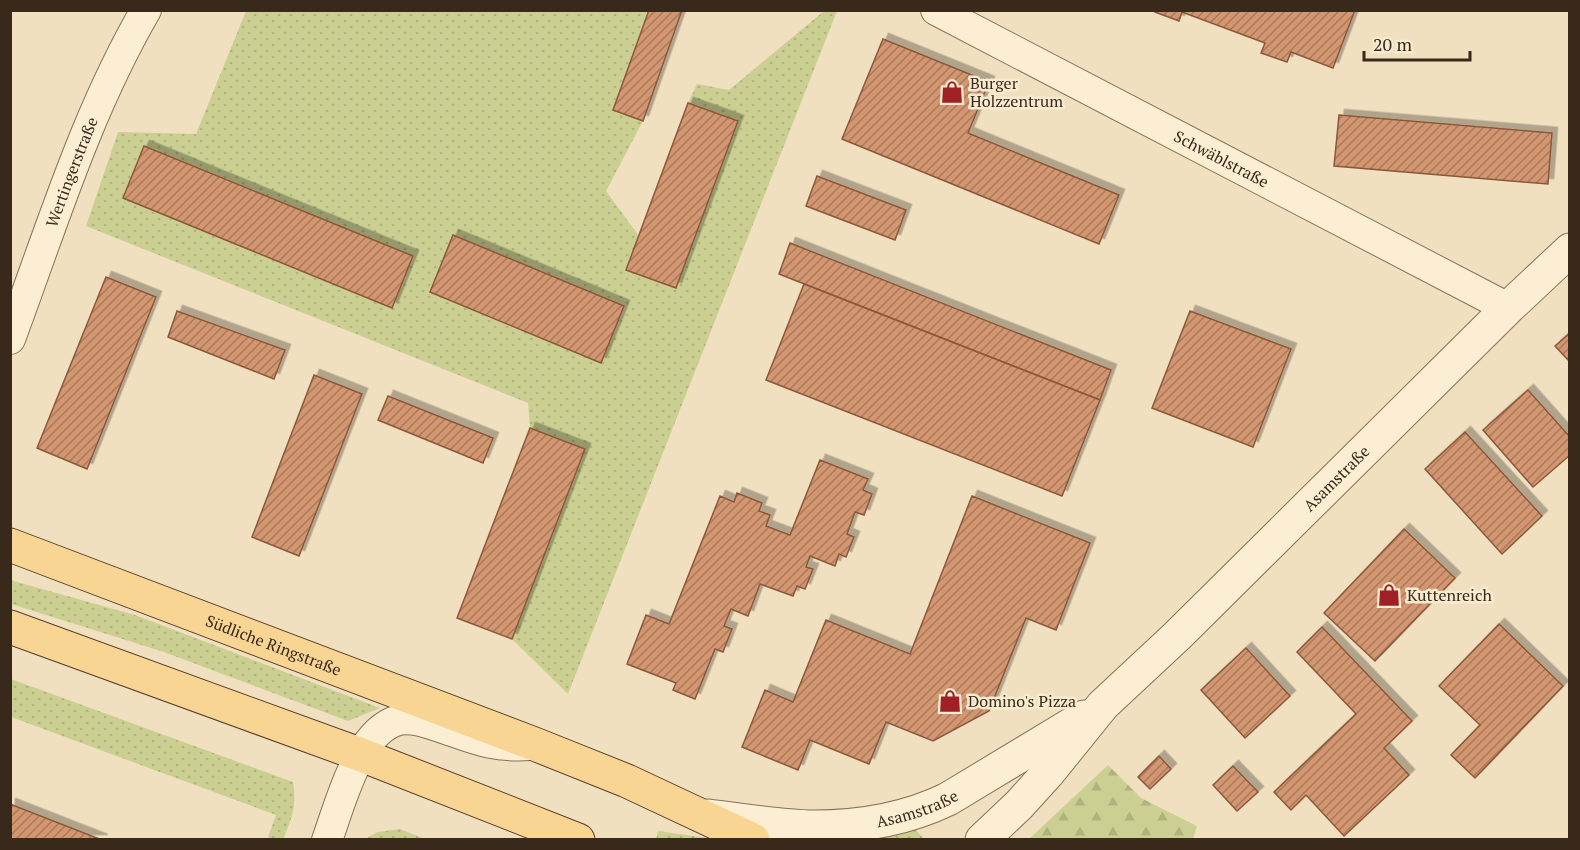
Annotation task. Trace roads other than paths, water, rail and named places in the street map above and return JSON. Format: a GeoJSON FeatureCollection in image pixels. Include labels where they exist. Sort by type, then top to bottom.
{"type":"FeatureCollection","features":[{"type":"Feature","properties":{"kind":"main road","name":"Südliche Ringstraße"},"geometry":{"type":"LineString","coordinates":[[10,544],[537,745],[627,781],[706,816],[753,840]]}},
{"type":"Feature","properties":{"kind":"main road"},"geometry":{"type":"LineString","coordinates":[[10,627],[359,754],[578,840]]}},
{"type":"Feature","properties":{"kind":"street","name":"Wertingerstraße"},"geometry":{"type":"LineString","coordinates":[[10,339],[84,138],[131,36],[146,10]]}},
{"type":"Feature","properties":{"kind":"street","name":"Schwäblstraße"},"geometry":{"type":"LineString","coordinates":[[936,10],[1508,308]]}},
{"type":"Feature","properties":{"kind":"street","name":"Asamstraße"},"geometry":{"type":"LineString","coordinates":[[982,840],[1048,774],[1103,705],[1253,562],[1569,250]]}},
{"type":"Feature","properties":{"kind":"street","name":"Asamstraße"},"geometry":{"type":"LineString","coordinates":[[706,816],[813,827],[879,822],[928,809],[1103,705]]}},
{"type":"Feature","properties":{"kind":"street","name":"Südliche Ringstraße"},"geometry":{"type":"LineString","coordinates":[[359,754],[373,737],[399,720],[428,723],[485,744],[537,745]]}},
{"type":"Feature","properties":{"kind":"street"},"geometry":{"type":"LineString","coordinates":[[327,840],[359,754]]}},
{"type":"Feature","properties":{"kind":"place","name":"Burger Holzzentrum"},"geometry":{"type":"Point","coordinates":[952,92]}},
{"type":"Feature","properties":{"kind":"place","name":"Kuttenreich"},"geometry":{"type":"Point","coordinates":[1389,595]}},
{"type":"Feature","properties":{"kind":"place","name":"Domino's Pizza"},"geometry":{"type":"Point","coordinates":[950,701]}}]}
